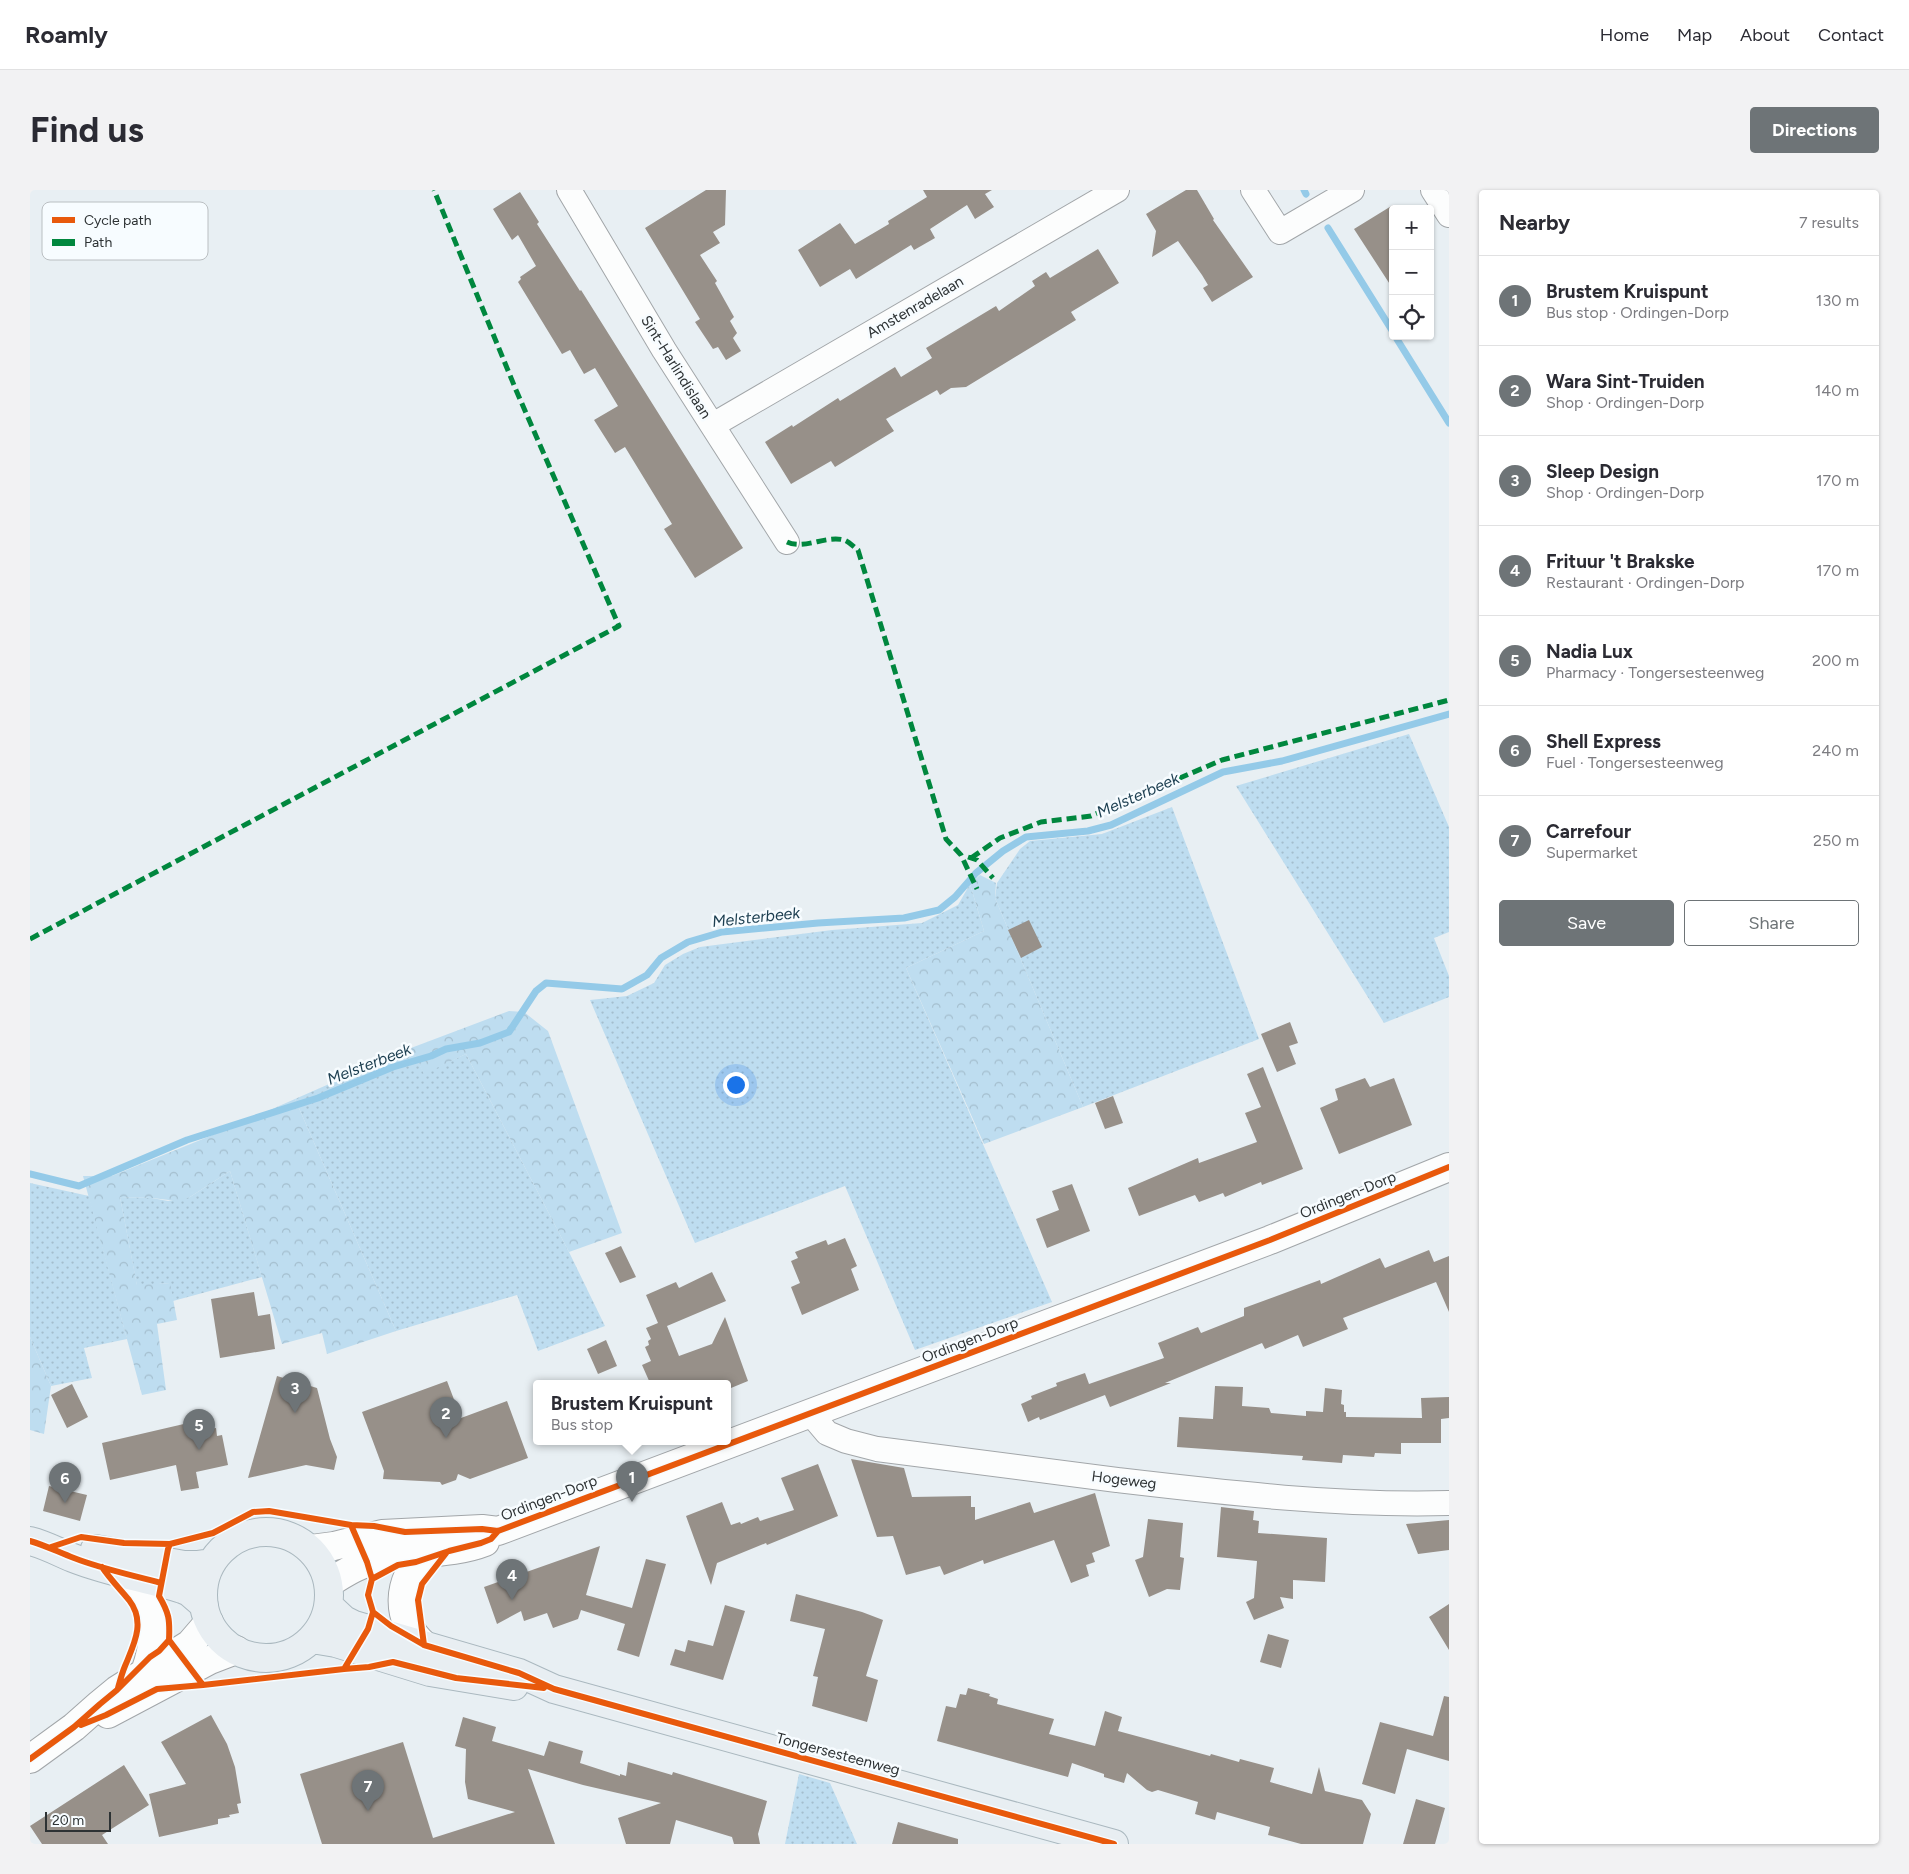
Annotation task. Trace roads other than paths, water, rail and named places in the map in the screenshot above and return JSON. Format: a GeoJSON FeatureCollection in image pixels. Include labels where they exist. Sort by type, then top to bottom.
{"type":"FeatureCollection","features":[{"type":"Feature","properties":{"kind":"main road","name":"Ordingen-Dorp"},"geometry":{"type":"LineString","coordinates":[[731,1444],[1270,1240],[1449,1167]]}},
{"type":"Feature","properties":{"kind":"main road","name":"Ordingen-Dorp"},"geometry":{"type":"LineString","coordinates":[[311,1549],[334,1546],[382,1534],[482,1529],[498,1531],[728,1445]]}},
{"type":"Feature","properties":{"kind":"main road","name":"Ordingen-Dorp"},"geometry":{"type":"LineString","coordinates":[[329,1595],[352,1568],[367,1562],[382,1558],[461,1548],[491,1539],[498,1531]]}},
{"type":"Feature","properties":{"kind":"main road"},"geometry":{"type":"LineString","coordinates":[[30,1759],[74,1727],[100,1704],[145,1672],[190,1644],[206,1614],[203,1590],[206,1576],[220,1551],[231,1542],[244,1535],[258,1532],[286,1534],[299,1540],[311,1549],[325,1570],[329,1595],[326,1618],[312,1639],[299,1650],[284,1656],[268,1658],[252,1656],[236,1650],[225,1643],[206,1614],[189,1592],[73,1558],[40,1544]]}},
{"type":"Feature","properties":{"kind":"main road"},"geometry":{"type":"LineString","coordinates":[[40,1544],[76,1546],[184,1565],[212,1563]]}},
{"type":"Feature","properties":{"kind":"main road"},"geometry":{"type":"LineString","coordinates":[[424,1554],[416,1562],[402,1592],[406,1620],[417,1638],[424,1645]]}},
{"type":"Feature","properties":{"kind":"main road"},"geometry":{"type":"LineString","coordinates":[[129,1574],[145,1599],[152,1621],[152,1644],[145,1672]]}},
{"type":"Feature","properties":{"kind":"main road","name":"Tongersesteenweg"},"geometry":{"type":"LineString","coordinates":[[329,1595],[344,1620],[354,1625],[519,1673],[554,1689],[1114,1844]]}},
{"type":"Feature","properties":{"kind":"main road","name":"Tongersesteenweg"},"geometry":{"type":"LineString","coordinates":[[312,1639],[336,1644],[447,1676],[513,1686],[554,1689]]}},
{"type":"Feature","properties":{"kind":"main road"},"geometry":{"type":"LineString","coordinates":[[74,1727],[106,1715],[210,1660],[236,1650]]}},
{"type":"Feature","properties":{"kind":"street","name":"Sint-Harlindislaan"},"geometry":{"type":"LineString","coordinates":[[569,190],[664,350],[787,542]]}},
{"type":"Feature","properties":{"kind":"street","name":"Amstenradelaan"},"geometry":{"type":"LineString","coordinates":[[713,425],[1117,190]]}},
{"type":"Feature","properties":{"kind":"street"},"geometry":{"type":"LineString","coordinates":[[1254,190],[1280,232],[1352,190]]}},
{"type":"Feature","properties":{"kind":"street"},"geometry":{"type":"LineString","coordinates":[[1433,190],[1449,215]]}},
{"type":"Feature","properties":{"kind":"street","name":"Hogeweg"},"geometry":{"type":"LineString","coordinates":[[811,1414],[827,1433],[846,1441],[877,1449],[1201,1490],[1312,1501],[1398,1504],[1449,1503]]}},
{"type":"Feature","properties":{"kind":"waterway","name":"Melsterbeek"},"geometry":{"type":"LineString","coordinates":[[1304,190],[1306,194]]}},
{"type":"Feature","properties":{"kind":"waterway","name":"Melsterbeek"},"geometry":{"type":"LineString","coordinates":[[1328,228],[1389,326]]}},
{"type":"Feature","properties":{"kind":"waterway","name":"Melsterbeek"},"geometry":{"type":"LineString","coordinates":[[1397,340],[1449,423]]}},
{"type":"Feature","properties":{"kind":"waterway","name":"Melsterbeek"},"geometry":{"type":"LineString","coordinates":[[30,1174],[79,1186],[187,1140],[318,1098],[393,1067],[431,1056],[446,1049],[480,1043],[509,1032],[536,991],[546,983],[622,989],[647,975],[661,958],[688,942],[722,932],[818,923],[904,918],[939,910],[955,897],[976,873],[1003,851],[1026,837],[1088,831],[1111,825],[1223,772],[1282,761],[1449,714]]}},
{"type":"Feature","properties":{"kind":"place","name":"Sleep Design"},"geometry":{"type":"Point","coordinates":[295,1413]}},
{"type":"Feature","properties":{"kind":"place","name":"Wara Sint-Truiden"},"geometry":{"type":"Point","coordinates":[446,1438]}},
{"type":"Feature","properties":{"kind":"place","name":"Nadia Lux"},"geometry":{"type":"Point","coordinates":[199,1450]}},
{"type":"Feature","properties":{"kind":"place","name":"Brustem Kruispunt"},"geometry":{"type":"Point","coordinates":[632,1502]}},
{"type":"Feature","properties":{"kind":"place","name":"Shell Express"},"geometry":{"type":"Point","coordinates":[65,1503]}},
{"type":"Feature","properties":{"kind":"place","name":"Frituur 't Brakske"},"geometry":{"type":"Point","coordinates":[512,1600]}},
{"type":"Feature","properties":{"kind":"place","name":"Carrefour"},"geometry":{"type":"Point","coordinates":[368,1811]}}]}
